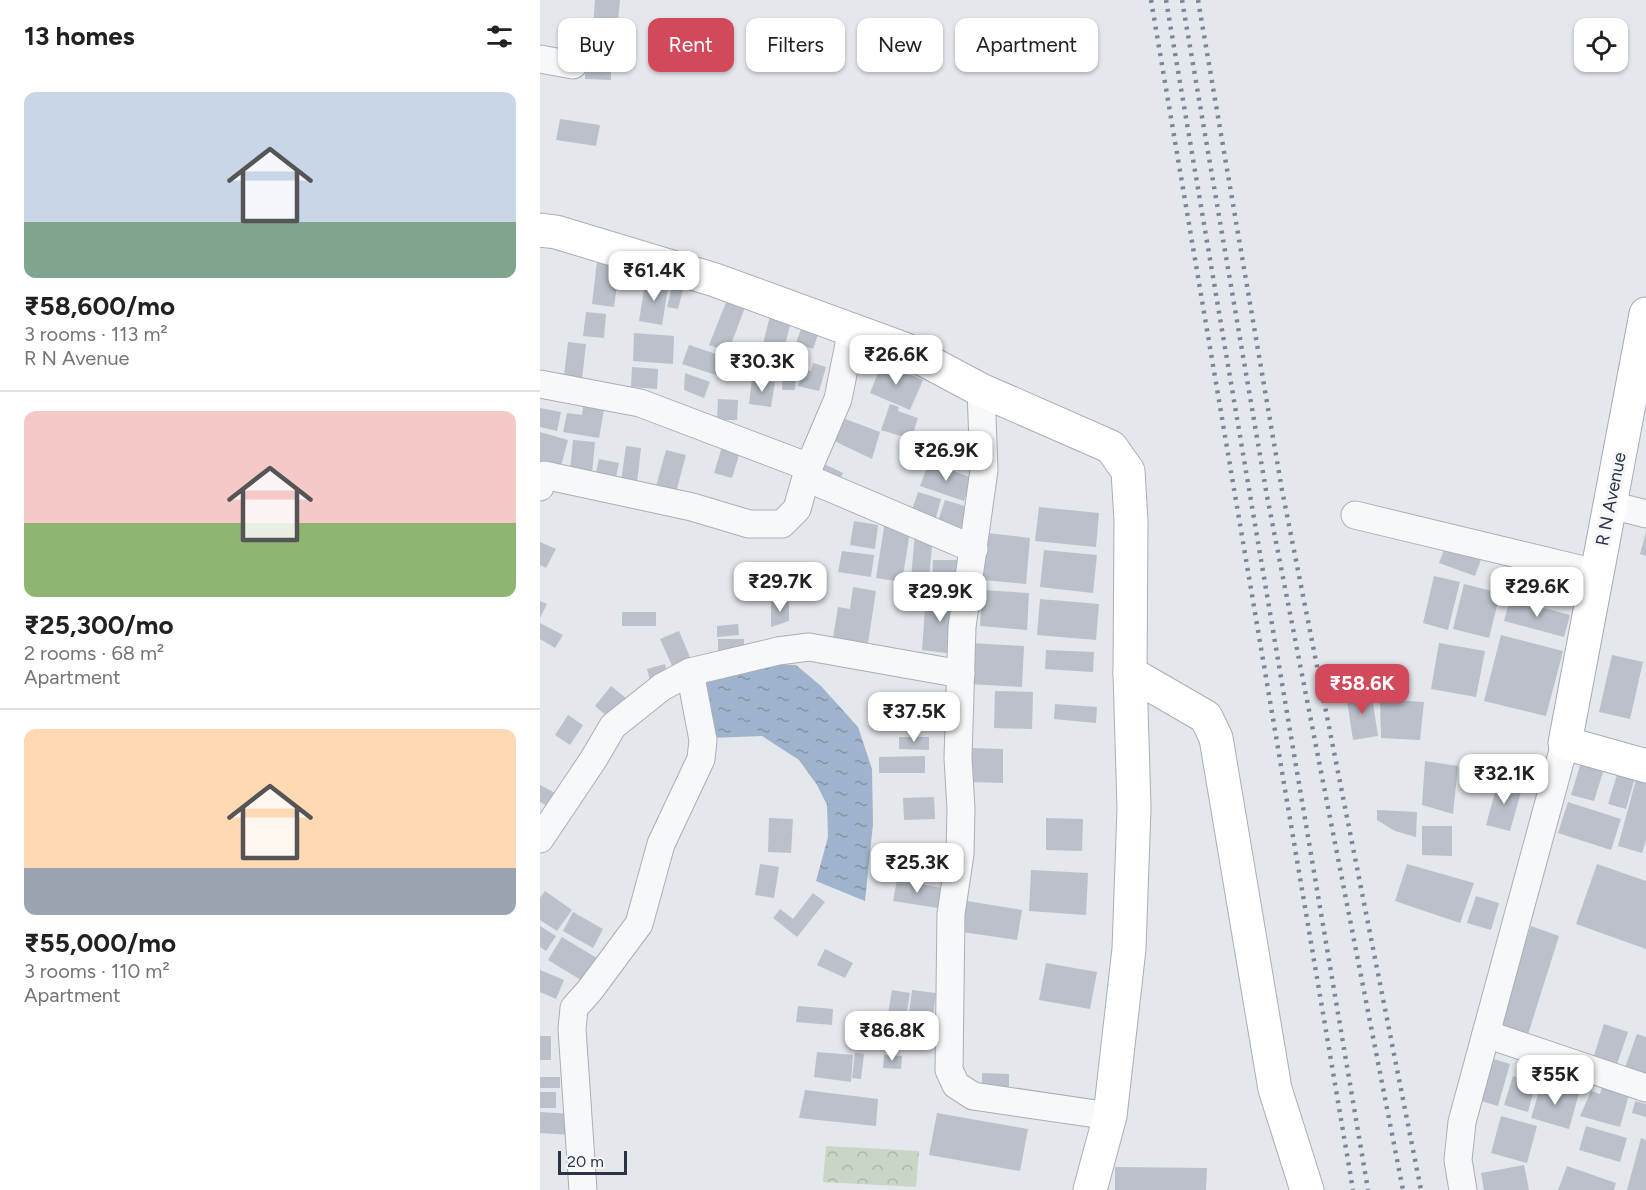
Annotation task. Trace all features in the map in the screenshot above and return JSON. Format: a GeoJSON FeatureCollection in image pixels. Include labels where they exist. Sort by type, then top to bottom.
{"type":"FeatureCollection","features":[{"type":"Feature","properties":{"kind":"street"},"geometry":{"type":"LineString","coordinates":[[540,59],[558,62]]}},
{"type":"Feature","properties":{"kind":"street"},"geometry":{"type":"LineString","coordinates":[[540,230],[556,232],[715,280],[904,349],[981,390],[1111,447],[1128,471],[1131,521],[1130,673],[1134,808],[1129,949],[1110,1116],[1090,1190]]}},
{"type":"Feature","properties":{"kind":"street","name":"R N Avenue"},"geometry":{"type":"LineString","coordinates":[[1565,743],[1646,314]]}},
{"type":"Feature","properties":{"kind":"street"},"geometry":{"type":"LineString","coordinates":[[542,479],[692,507],[749,524],[782,524],[798,509],[808,472],[838,399],[852,329]]}},
{"type":"Feature","properties":{"kind":"street"},"geometry":{"type":"LineString","coordinates":[[540,384],[640,403],[808,472],[974,549]]}},
{"type":"Feature","properties":{"kind":"street"},"geometry":{"type":"LineString","coordinates":[[981,390],[984,470],[962,627],[958,758],[961,808],[960,854],[951,914],[949,1070],[956,1085],[972,1096],[1110,1116]]}},
{"type":"Feature","properties":{"kind":"street"},"geometry":{"type":"LineString","coordinates":[[1611,506],[1646,514]]}},
{"type":"Feature","properties":{"kind":"street"},"geometry":{"type":"LineString","coordinates":[[1355,515],[1596,573]]}},
{"type":"Feature","properties":{"kind":"street"},"geometry":{"type":"LineString","coordinates":[[540,839],[613,726],[662,687],[778,651],[809,647],[961,674]]}},
{"type":"Feature","properties":{"kind":"street"},"geometry":{"type":"LineString","coordinates":[[1130,673],[1206,717],[1216,738],[1275,1089],[1307,1190]]}},
{"type":"Feature","properties":{"kind":"street"},"geometry":{"type":"LineString","coordinates":[[583,1190],[572,1029],[574,1008],[639,924],[661,844],[701,759],[703,740],[692,678]]}},
{"type":"Feature","properties":{"kind":"street"},"geometry":{"type":"LineString","coordinates":[[1463,1190],[1458,1160],[1462,1122],[1565,743],[1646,766]]}},
{"type":"Feature","properties":{"kind":"street"},"geometry":{"type":"LineString","coordinates":[[1486,1034],[1646,1088]]}},
{"type":"Feature","properties":{"kind":"green space"},"geometry":{"type":"Polygon","coordinates":[[[826,1146],[919,1151],[916,1187],[823,1182],[826,1146]]]}},
{"type":"Feature","properties":{"kind":"water"},"geometry":{"type":"Polygon","coordinates":[[[754,664],[796,665],[821,686],[858,727],[872,769],[873,824],[865,901],[816,881],[828,837],[827,805],[817,785],[799,760],[762,736],[711,738],[701,682],[754,664]]]}},
{"type":"Feature","properties":{"kind":"building"},"geometry":{"type":"Polygon","coordinates":[[[595,0],[620,0],[618,18],[594,18],[595,0]]]}},
{"type":"Feature","properties":{"kind":"building"},"geometry":{"type":"Polygon","coordinates":[[[585,72],[611,72],[611,80],[585,79],[585,72]]]}},
{"type":"Feature","properties":{"kind":"building"},"geometry":{"type":"Polygon","coordinates":[[[560,119],[600,125],[596,146],[556,140],[560,119]]]}},
{"type":"Feature","properties":{"kind":"building"},"geometry":{"type":"Polygon","coordinates":[[[597,261],[620,264],[614,307],[592,304],[597,261]]]}},
{"type":"Feature","properties":{"kind":"building"},"geometry":{"type":"Polygon","coordinates":[[[646,278],[669,282],[662,325],[639,321],[646,278]]]}},
{"type":"Feature","properties":{"kind":"building"},"geometry":{"type":"Polygon","coordinates":[[[672,287],[683,290],[678,309],[667,307],[672,287]]]}},
{"type":"Feature","properties":{"kind":"building"},"geometry":{"type":"Polygon","coordinates":[[[729,295],[747,302],[728,352],[709,345],[729,295]]]}},
{"type":"Feature","properties":{"kind":"building"},"geometry":{"type":"Polygon","coordinates":[[[586,312],[606,314],[604,338],[583,336],[586,312]]]}},
{"type":"Feature","properties":{"kind":"building"},"geometry":{"type":"Polygon","coordinates":[[[770,316],[791,321],[777,377],[756,372],[770,316]]]}},
{"type":"Feature","properties":{"kind":"building"},"geometry":{"type":"Polygon","coordinates":[[[802,326],[819,332],[813,349],[796,343],[802,326]]]}},
{"type":"Feature","properties":{"kind":"building"},"geometry":{"type":"Polygon","coordinates":[[[634,333],[674,336],[673,364],[633,361],[634,333]]]}},
{"type":"Feature","properties":{"kind":"building"},"geometry":{"type":"Polygon","coordinates":[[[568,342],[586,344],[582,379],[564,376],[568,342]]]}},
{"type":"Feature","properties":{"kind":"building"},"geometry":{"type":"Polygon","coordinates":[[[689,345],[725,357],[719,376],[682,364],[689,345]]]}},
{"type":"Feature","properties":{"kind":"building"},"geometry":{"type":"Polygon","coordinates":[[[813,363],[826,367],[819,391],[798,386],[803,369],[811,371],[813,363]]]}},
{"type":"Feature","properties":{"kind":"building"},"geometry":{"type":"Polygon","coordinates":[[[882,363],[923,380],[910,410],[870,393],[882,363]]]}},
{"type":"Feature","properties":{"kind":"building"},"geometry":{"type":"Polygon","coordinates":[[[783,366],[796,367],[795,390],[782,390],[783,366]]]}},
{"type":"Feature","properties":{"kind":"building"},"geometry":{"type":"Polygon","coordinates":[[[632,367],[658,369],[657,389],[631,387],[632,367]]]}},
{"type":"Feature","properties":{"kind":"building"},"geometry":{"type":"Polygon","coordinates":[[[685,373],[710,382],[704,398],[684,390],[685,373]]]}},
{"type":"Feature","properties":{"kind":"building"},"geometry":{"type":"Polygon","coordinates":[[[752,379],[775,382],[771,407],[749,404],[752,379]]]}},
{"type":"Feature","properties":{"kind":"building"},"geometry":{"type":"Polygon","coordinates":[[[718,399],[738,400],[737,420],[717,420],[718,399]]]}},
{"type":"Feature","properties":{"kind":"building"},"geometry":{"type":"Polygon","coordinates":[[[584,401],[605,404],[599,438],[563,432],[567,413],[582,415],[584,401]]]}},
{"type":"Feature","properties":{"kind":"building"},"geometry":{"type":"Polygon","coordinates":[[[890,404],[899,407],[898,411],[918,418],[911,439],[881,430],[890,404]]]}},
{"type":"Feature","properties":{"kind":"building"},"geometry":{"type":"Polygon","coordinates":[[[540,408],[561,412],[557,431],[540,427],[540,408]]]}},
{"type":"Feature","properties":{"kind":"building"},"geometry":{"type":"Polygon","coordinates":[[[837,416],[880,432],[872,459],[828,438],[837,416]]]}},
{"type":"Feature","properties":{"kind":"building"},"geometry":{"type":"Polygon","coordinates":[[[540,432],[568,440],[561,466],[540,461],[540,432]]]}},
{"type":"Feature","properties":{"kind":"building"},"geometry":{"type":"Polygon","coordinates":[[[933,435],[978,451],[971,469],[926,454],[933,435]]]}},
{"type":"Feature","properties":{"kind":"building"},"geometry":{"type":"Polygon","coordinates":[[[573,440],[595,442],[592,473],[570,471],[573,440]]]}},
{"type":"Feature","properties":{"kind":"building"},"geometry":{"type":"Polygon","coordinates":[[[626,446],[641,448],[637,483],[621,481],[626,446]]]}},
{"type":"Feature","properties":{"kind":"building"},"geometry":{"type":"Polygon","coordinates":[[[722,447],[740,452],[732,478],[714,473],[722,447]]]}},
{"type":"Feature","properties":{"kind":"building"},"geometry":{"type":"Polygon","coordinates":[[[666,450],[686,455],[675,496],[655,490],[666,450]]]}},
{"type":"Feature","properties":{"kind":"building"},"geometry":{"type":"Polygon","coordinates":[[[599,459],[619,463],[615,481],[595,477],[599,459]]]}},
{"type":"Feature","properties":{"kind":"building"},"geometry":{"type":"Polygon","coordinates":[[[818,461],[843,473],[837,486],[812,475],[818,461]]]}},
{"type":"Feature","properties":{"kind":"building"},"geometry":{"type":"Polygon","coordinates":[[[929,462],[972,478],[964,501],[920,486],[929,462]]]}},
{"type":"Feature","properties":{"kind":"building"},"geometry":{"type":"Polygon","coordinates":[[[918,492],[941,499],[935,521],[911,513],[918,492]]]}},
{"type":"Feature","properties":{"kind":"building"},"geometry":{"type":"Polygon","coordinates":[[[945,500],[968,507],[962,528],[938,521],[945,500]]]}},
{"type":"Feature","properties":{"kind":"building"},"geometry":{"type":"Polygon","coordinates":[[[1039,507],[1099,513],[1096,547],[1035,541],[1039,507]]]}},
{"type":"Feature","properties":{"kind":"building"},"geometry":{"type":"Polygon","coordinates":[[[854,521],[878,525],[875,549],[850,545],[854,521]]]}},
{"type":"Feature","properties":{"kind":"building"},"geometry":{"type":"Polygon","coordinates":[[[885,521],[911,525],[902,582],[876,578],[885,521]]]}},
{"type":"Feature","properties":{"kind":"building"},"geometry":{"type":"Polygon","coordinates":[[[1646,532],[1646,556],[1640,554],[1646,532]]]}},
{"type":"Feature","properties":{"kind":"building"},"geometry":{"type":"Polygon","coordinates":[[[915,533],[933,535],[928,591],[910,590],[915,533]]]}},
{"type":"Feature","properties":{"kind":"building"},"geometry":{"type":"Polygon","coordinates":[[[987,533],[1030,538],[1026,584],[983,580],[987,533]]]}},
{"type":"Feature","properties":{"kind":"building"},"geometry":{"type":"Polygon","coordinates":[[[540,542],[556,549],[546,568],[540,565],[540,542]]]}},
{"type":"Feature","properties":{"kind":"building"},"geometry":{"type":"Polygon","coordinates":[[[1447,542],[1483,554],[1475,576],[1439,563],[1447,542]]]}},
{"type":"Feature","properties":{"kind":"building"},"geometry":{"type":"Polygon","coordinates":[[[1044,550],[1097,555],[1093,593],[1040,587],[1044,550]]]}},
{"type":"Feature","properties":{"kind":"building"},"geometry":{"type":"Polygon","coordinates":[[[842,551],[874,555],[871,577],[838,572],[842,551]]]}},
{"type":"Feature","properties":{"kind":"building"},"geometry":{"type":"Polygon","coordinates":[[[933,560],[960,560],[959,586],[932,585],[933,560]]]}},
{"type":"Feature","properties":{"kind":"building"},"geometry":{"type":"Polygon","coordinates":[[[1510,562],[1578,582],[1572,605],[1503,586],[1510,562]]]}},
{"type":"Feature","properties":{"kind":"building"},"geometry":{"type":"Polygon","coordinates":[[[1434,576],[1460,582],[1448,630],[1423,623],[1434,576]]]}},
{"type":"Feature","properties":{"kind":"building"},"geometry":{"type":"Polygon","coordinates":[[[1464,584],[1500,593],[1489,638],[1453,629],[1464,584]]]}},
{"type":"Feature","properties":{"kind":"building"},"geometry":{"type":"Polygon","coordinates":[[[853,587],[876,591],[868,643],[833,638],[838,607],[850,609],[853,587]]]}},
{"type":"Feature","properties":{"kind":"building"},"geometry":{"type":"Polygon","coordinates":[[[982,590],[1029,593],[1027,630],[980,626],[982,590]]]}},
{"type":"Feature","properties":{"kind":"building"},"geometry":{"type":"Polygon","coordinates":[[[926,594],[959,596],[954,654],[922,650],[926,594]]]}},
{"type":"Feature","properties":{"kind":"building"},"geometry":{"type":"Polygon","coordinates":[[[1040,599],[1099,604],[1096,640],[1037,635],[1040,599]]]}},
{"type":"Feature","properties":{"kind":"building"},"geometry":{"type":"Polygon","coordinates":[[[1510,599],[1570,615],[1564,637],[1504,621],[1510,599]]]}},
{"type":"Feature","properties":{"kind":"building"},"geometry":{"type":"Polygon","coordinates":[[[540,601],[547,604],[540,618],[540,601]]]}},
{"type":"Feature","properties":{"kind":"building"},"geometry":{"type":"Polygon","coordinates":[[[771,602],[789,602],[789,621],[771,627],[771,602]]]}},
{"type":"Feature","properties":{"kind":"building"},"geometry":{"type":"Polygon","coordinates":[[[622,612],[656,612],[656,626],[622,626],[622,612]]]}},
{"type":"Feature","properties":{"kind":"building"},"geometry":{"type":"Polygon","coordinates":[[[540,623],[563,635],[555,648],[540,639],[540,623]]]}},
{"type":"Feature","properties":{"kind":"building"},"geometry":{"type":"Polygon","coordinates":[[[738,624],[739,635],[717,637],[717,626],[738,624]]]}},
{"type":"Feature","properties":{"kind":"building"},"geometry":{"type":"Polygon","coordinates":[[[679,631],[692,662],[674,670],[660,639],[679,631]]]}},
{"type":"Feature","properties":{"kind":"building"},"geometry":{"type":"Polygon","coordinates":[[[1501,635],[1563,651],[1546,716],[1484,701],[1501,635]]]}},
{"type":"Feature","properties":{"kind":"building"},"geometry":{"type":"Polygon","coordinates":[[[718,639],[744,639],[744,648],[718,658],[718,639]]]}},
{"type":"Feature","properties":{"kind":"building"},"geometry":{"type":"Polygon","coordinates":[[[971,643],[1024,646],[1022,687],[969,684],[971,643]]]}},
{"type":"Feature","properties":{"kind":"building"},"geometry":{"type":"Polygon","coordinates":[[[1439,643],[1485,651],[1476,697],[1431,689],[1439,643]]]}},
{"type":"Feature","properties":{"kind":"building"},"geometry":{"type":"Polygon","coordinates":[[[1046,650],[1094,652],[1093,672],[1045,669],[1046,650]]]}},
{"type":"Feature","properties":{"kind":"building"},"geometry":{"type":"Polygon","coordinates":[[[1612,655],[1643,662],[1630,719],[1599,712],[1612,655]]]}},
{"type":"Feature","properties":{"kind":"building"},"geometry":{"type":"Polygon","coordinates":[[[665,664],[668,675],[650,680],[647,669],[665,664]]]}},
{"type":"Feature","properties":{"kind":"building"},"geometry":{"type":"Polygon","coordinates":[[[611,686],[627,699],[610,719],[595,706],[611,686]]]}},
{"type":"Feature","properties":{"kind":"building"},"geometry":{"type":"Polygon","coordinates":[[[1371,690],[1378,736],[1353,740],[1346,694],[1371,690]]]}},
{"type":"Feature","properties":{"kind":"building"},"geometry":{"type":"Polygon","coordinates":[[[995,691],[1033,692],[1032,729],[994,728],[995,691]]]}},
{"type":"Feature","properties":{"kind":"building"},"geometry":{"type":"Polygon","coordinates":[[[1380,699],[1424,702],[1420,740],[1381,738],[1380,699]]]}},
{"type":"Feature","properties":{"kind":"building"},"geometry":{"type":"Polygon","coordinates":[[[1055,704],[1097,707],[1096,723],[1054,719],[1055,704]]]}},
{"type":"Feature","properties":{"kind":"building"},"geometry":{"type":"Polygon","coordinates":[[[568,715],[583,725],[570,745],[555,735],[568,715]]]}},
{"type":"Feature","properties":{"kind":"building"},"geometry":{"type":"Polygon","coordinates":[[[899,737],[929,737],[929,750],[899,749],[899,737]]]}},
{"type":"Feature","properties":{"kind":"building"},"geometry":{"type":"Polygon","coordinates":[[[970,748],[1003,749],[1003,783],[970,782],[970,748]]]}},
{"type":"Feature","properties":{"kind":"building"},"geometry":{"type":"Polygon","coordinates":[[[925,756],[925,773],[879,773],[879,757],[925,756]]]}},
{"type":"Feature","properties":{"kind":"building"},"geometry":{"type":"Polygon","coordinates":[[[1582,759],[1605,766],[1594,801],[1571,795],[1582,759]]]}},
{"type":"Feature","properties":{"kind":"building"},"geometry":{"type":"Polygon","coordinates":[[[1425,761],[1458,766],[1453,814],[1422,805],[1425,761]]]}},
{"type":"Feature","properties":{"kind":"building"},"geometry":{"type":"Polygon","coordinates":[[[1619,768],[1636,774],[1626,809],[1608,804],[1619,768]]]}},
{"type":"Feature","properties":{"kind":"building"},"geometry":{"type":"Polygon","coordinates":[[[1637,776],[1646,778],[1646,840],[1642,853],[1618,846],[1637,776]]]}},
{"type":"Feature","properties":{"kind":"building"},"geometry":{"type":"Polygon","coordinates":[[[1499,778],[1523,785],[1510,831],[1486,825],[1499,778]]]}},
{"type":"Feature","properties":{"kind":"building"},"geometry":{"type":"Polygon","coordinates":[[[540,785],[557,794],[550,807],[540,802],[540,785]]]}},
{"type":"Feature","properties":{"kind":"building"},"geometry":{"type":"Polygon","coordinates":[[[934,797],[935,819],[904,820],[903,798],[934,797]]]}},
{"type":"Feature","properties":{"kind":"building"},"geometry":{"type":"Polygon","coordinates":[[[1568,802],[1621,819],[1611,850],[1558,833],[1568,802]]]}},
{"type":"Feature","properties":{"kind":"building"},"geometry":{"type":"Polygon","coordinates":[[[1377,810],[1417,812],[1416,837],[1395,831],[1377,820],[1377,810]]]}},
{"type":"Feature","properties":{"kind":"building"},"geometry":{"type":"Polygon","coordinates":[[[769,818],[793,819],[791,853],[768,852],[769,818]]]}},
{"type":"Feature","properties":{"kind":"building"},"geometry":{"type":"Polygon","coordinates":[[[1046,818],[1083,819],[1082,851],[1046,850],[1046,818]]]}},
{"type":"Feature","properties":{"kind":"building"},"geometry":{"type":"Polygon","coordinates":[[[1422,826],[1452,826],[1452,856],[1422,855],[1422,826]]]}},
{"type":"Feature","properties":{"kind":"building"},"geometry":{"type":"Polygon","coordinates":[[[935,855],[947,855],[946,879],[934,878],[935,855]]]}},
{"type":"Feature","properties":{"kind":"building"},"geometry":{"type":"Polygon","coordinates":[[[760,864],[779,867],[774,898],[755,895],[760,864]]]}},
{"type":"Feature","properties":{"kind":"building"},"geometry":{"type":"Polygon","coordinates":[[[1407,864],[1474,883],[1460,923],[1395,901],[1407,864]]]}},
{"type":"Feature","properties":{"kind":"building"},"geometry":{"type":"Polygon","coordinates":[[[1597,864],[1646,881],[1646,949],[1576,924],[1597,864]]]}},
{"type":"Feature","properties":{"kind":"building"},"geometry":{"type":"Polygon","coordinates":[[[1031,870],[1088,873],[1086,915],[1029,911],[1031,870]]]}},
{"type":"Feature","properties":{"kind":"building"},"geometry":{"type":"Polygon","coordinates":[[[897,880],[942,888],[938,908],[893,901],[897,880]]]}},
{"type":"Feature","properties":{"kind":"building"},"geometry":{"type":"Polygon","coordinates":[[[545,891],[572,910],[557,931],[540,920],[540,898],[545,891]]]}},
{"type":"Feature","properties":{"kind":"building"},"geometry":{"type":"Polygon","coordinates":[[[813,893],[825,902],[797,937],[773,918],[780,909],[793,919],[813,893]]]}},
{"type":"Feature","properties":{"kind":"building"},"geometry":{"type":"Polygon","coordinates":[[[1476,896],[1499,903],[1491,930],[1467,923],[1476,896]]]}},
{"type":"Feature","properties":{"kind":"building"},"geometry":{"type":"Polygon","coordinates":[[[967,901],[1022,910],[1017,940],[962,932],[967,901]]]}},
{"type":"Feature","properties":{"kind":"building"},"geometry":{"type":"Polygon","coordinates":[[[573,912],[603,929],[593,948],[563,931],[573,912]]]}},
{"type":"Feature","properties":{"kind":"building"},"geometry":{"type":"Polygon","coordinates":[[[540,926],[556,936],[546,951],[540,947],[540,926]]]}},
{"type":"Feature","properties":{"kind":"building"},"geometry":{"type":"Polygon","coordinates":[[[1531,926],[1559,936],[1525,1044],[1495,1035],[1531,926]]]}},
{"type":"Feature","properties":{"kind":"building"},"geometry":{"type":"Polygon","coordinates":[[[562,937],[600,960],[586,983],[548,960],[562,937]]]}},
{"type":"Feature","properties":{"kind":"building"},"geometry":{"type":"Polygon","coordinates":[[[825,949],[853,963],[845,978],[817,965],[825,949]]]}},
{"type":"Feature","properties":{"kind":"building"},"geometry":{"type":"Polygon","coordinates":[[[1046,963],[1097,972],[1090,1009],[1039,1000],[1046,963]]]}},
{"type":"Feature","properties":{"kind":"building"},"geometry":{"type":"Polygon","coordinates":[[[540,970],[564,980],[556,999],[540,992],[540,970]]]}},
{"type":"Feature","properties":{"kind":"building"},"geometry":{"type":"Polygon","coordinates":[[[892,990],[910,993],[903,1035],[885,1032],[892,990]]]}},
{"type":"Feature","properties":{"kind":"building"},"geometry":{"type":"Polygon","coordinates":[[[912,990],[936,993],[931,1032],[907,1029],[912,990]]]}},
{"type":"Feature","properties":{"kind":"building"},"geometry":{"type":"Polygon","coordinates":[[[798,1006],[833,1009],[832,1025],[796,1022],[798,1006]]]}},
{"type":"Feature","properties":{"kind":"building"},"geometry":{"type":"Polygon","coordinates":[[[1604,1024],[1628,1032],[1615,1070],[1592,1062],[1604,1024]]]}},
{"type":"Feature","properties":{"kind":"building"},"geometry":{"type":"Polygon","coordinates":[[[1637,1034],[1646,1037],[1646,1080],[1623,1073],[1637,1034]]]}},
{"type":"Feature","properties":{"kind":"building"},"geometry":{"type":"Polygon","coordinates":[[[540,1036],[551,1036],[551,1060],[540,1060],[540,1036]]]}},
{"type":"Feature","properties":{"kind":"building"},"geometry":{"type":"Polygon","coordinates":[[[817,1052],[853,1055],[851,1082],[814,1077],[817,1052]]]}},
{"type":"Feature","properties":{"kind":"building"},"geometry":{"type":"Polygon","coordinates":[[[855,1053],[864,1054],[861,1079],[852,1078],[855,1053]]]}},
{"type":"Feature","properties":{"kind":"building"},"geometry":{"type":"Polygon","coordinates":[[[884,1055],[902,1056],[901,1069],[883,1068],[884,1055]]]}},
{"type":"Feature","properties":{"kind":"building"},"geometry":{"type":"Polygon","coordinates":[[[1487,1057],[1510,1064],[1498,1106],[1474,1099],[1487,1057]]]}},
{"type":"Feature","properties":{"kind":"building"},"geometry":{"type":"Polygon","coordinates":[[[982,1073],[1009,1074],[1009,1090],[982,1089],[982,1073]]]}},
{"type":"Feature","properties":{"kind":"building"},"geometry":{"type":"Polygon","coordinates":[[[1513,1076],[1536,1082],[1528,1112],[1504,1105],[1513,1076]]]}},
{"type":"Feature","properties":{"kind":"building"},"geometry":{"type":"Polygon","coordinates":[[[540,1077],[560,1077],[560,1088],[540,1088],[540,1077]]]}},
{"type":"Feature","properties":{"kind":"building"},"geometry":{"type":"Polygon","coordinates":[[[1542,1082],[1579,1093],[1569,1129],[1531,1118],[1542,1082]]]}},
{"type":"Feature","properties":{"kind":"building"},"geometry":{"type":"Polygon","coordinates":[[[1603,1083],[1630,1091],[1620,1127],[1580,1116],[1591,1091],[1600,1094],[1603,1083]]]}},
{"type":"Feature","properties":{"kind":"building"},"geometry":{"type":"Polygon","coordinates":[[[805,1090],[878,1099],[876,1126],[799,1118],[805,1090]]]}},
{"type":"Feature","properties":{"kind":"building"},"geometry":{"type":"Polygon","coordinates":[[[540,1092],[556,1092],[556,1108],[540,1108],[540,1092]]]}},
{"type":"Feature","properties":{"kind":"building"},"geometry":{"type":"Polygon","coordinates":[[[1635,1101],[1646,1104],[1646,1117],[1632,1113],[1635,1101]]]}},
{"type":"Feature","properties":{"kind":"building"},"geometry":{"type":"Polygon","coordinates":[[[540,1112],[573,1114],[572,1135],[540,1133],[540,1112]]]}},
{"type":"Feature","properties":{"kind":"building"},"geometry":{"type":"Polygon","coordinates":[[[937,1113],[1028,1129],[1020,1171],[929,1155],[937,1113]]]}},
{"type":"Feature","properties":{"kind":"building"},"geometry":{"type":"Polygon","coordinates":[[[1501,1116],[1537,1126],[1527,1163],[1491,1153],[1501,1116]]]}},
{"type":"Feature","properties":{"kind":"building"},"geometry":{"type":"Polygon","coordinates":[[[1586,1126],[1627,1138],[1620,1162],[1579,1150],[1586,1126]]]}},
{"type":"Feature","properties":{"kind":"building"},"geometry":{"type":"Polygon","coordinates":[[[1641,1138],[1646,1140],[1646,1190],[1627,1190],[1641,1138]]]}},
{"type":"Feature","properties":{"kind":"building"},"geometry":{"type":"Polygon","coordinates":[[[1524,1165],[1529,1190],[1484,1190],[1481,1173],[1524,1165]]]}},
{"type":"Feature","properties":{"kind":"building"},"geometry":{"type":"Polygon","coordinates":[[[1567,1166],[1616,1183],[1614,1190],[1558,1190],[1567,1166]]]}},
{"type":"Feature","properties":{"kind":"building"},"geometry":{"type":"Polygon","coordinates":[[[1115,1167],[1207,1168],[1206,1190],[1115,1190],[1115,1167]]]}},
{"type":"Feature","properties":{"kind":"railway"},"geometry":{"type":"LineString","coordinates":[[1151,0],[1353,1190]]}},
{"type":"Feature","properties":{"kind":"railway"},"geometry":{"type":"LineString","coordinates":[[1166,0],[1368,1190]]}},
{"type":"Feature","properties":{"kind":"railway"},"geometry":{"type":"LineString","coordinates":[[1182,0],[1267,496],[1403,1190]]}},
{"type":"Feature","properties":{"kind":"railway"},"geometry":{"type":"LineString","coordinates":[[1198,0],[1282,490],[1421,1190]]}}]}
